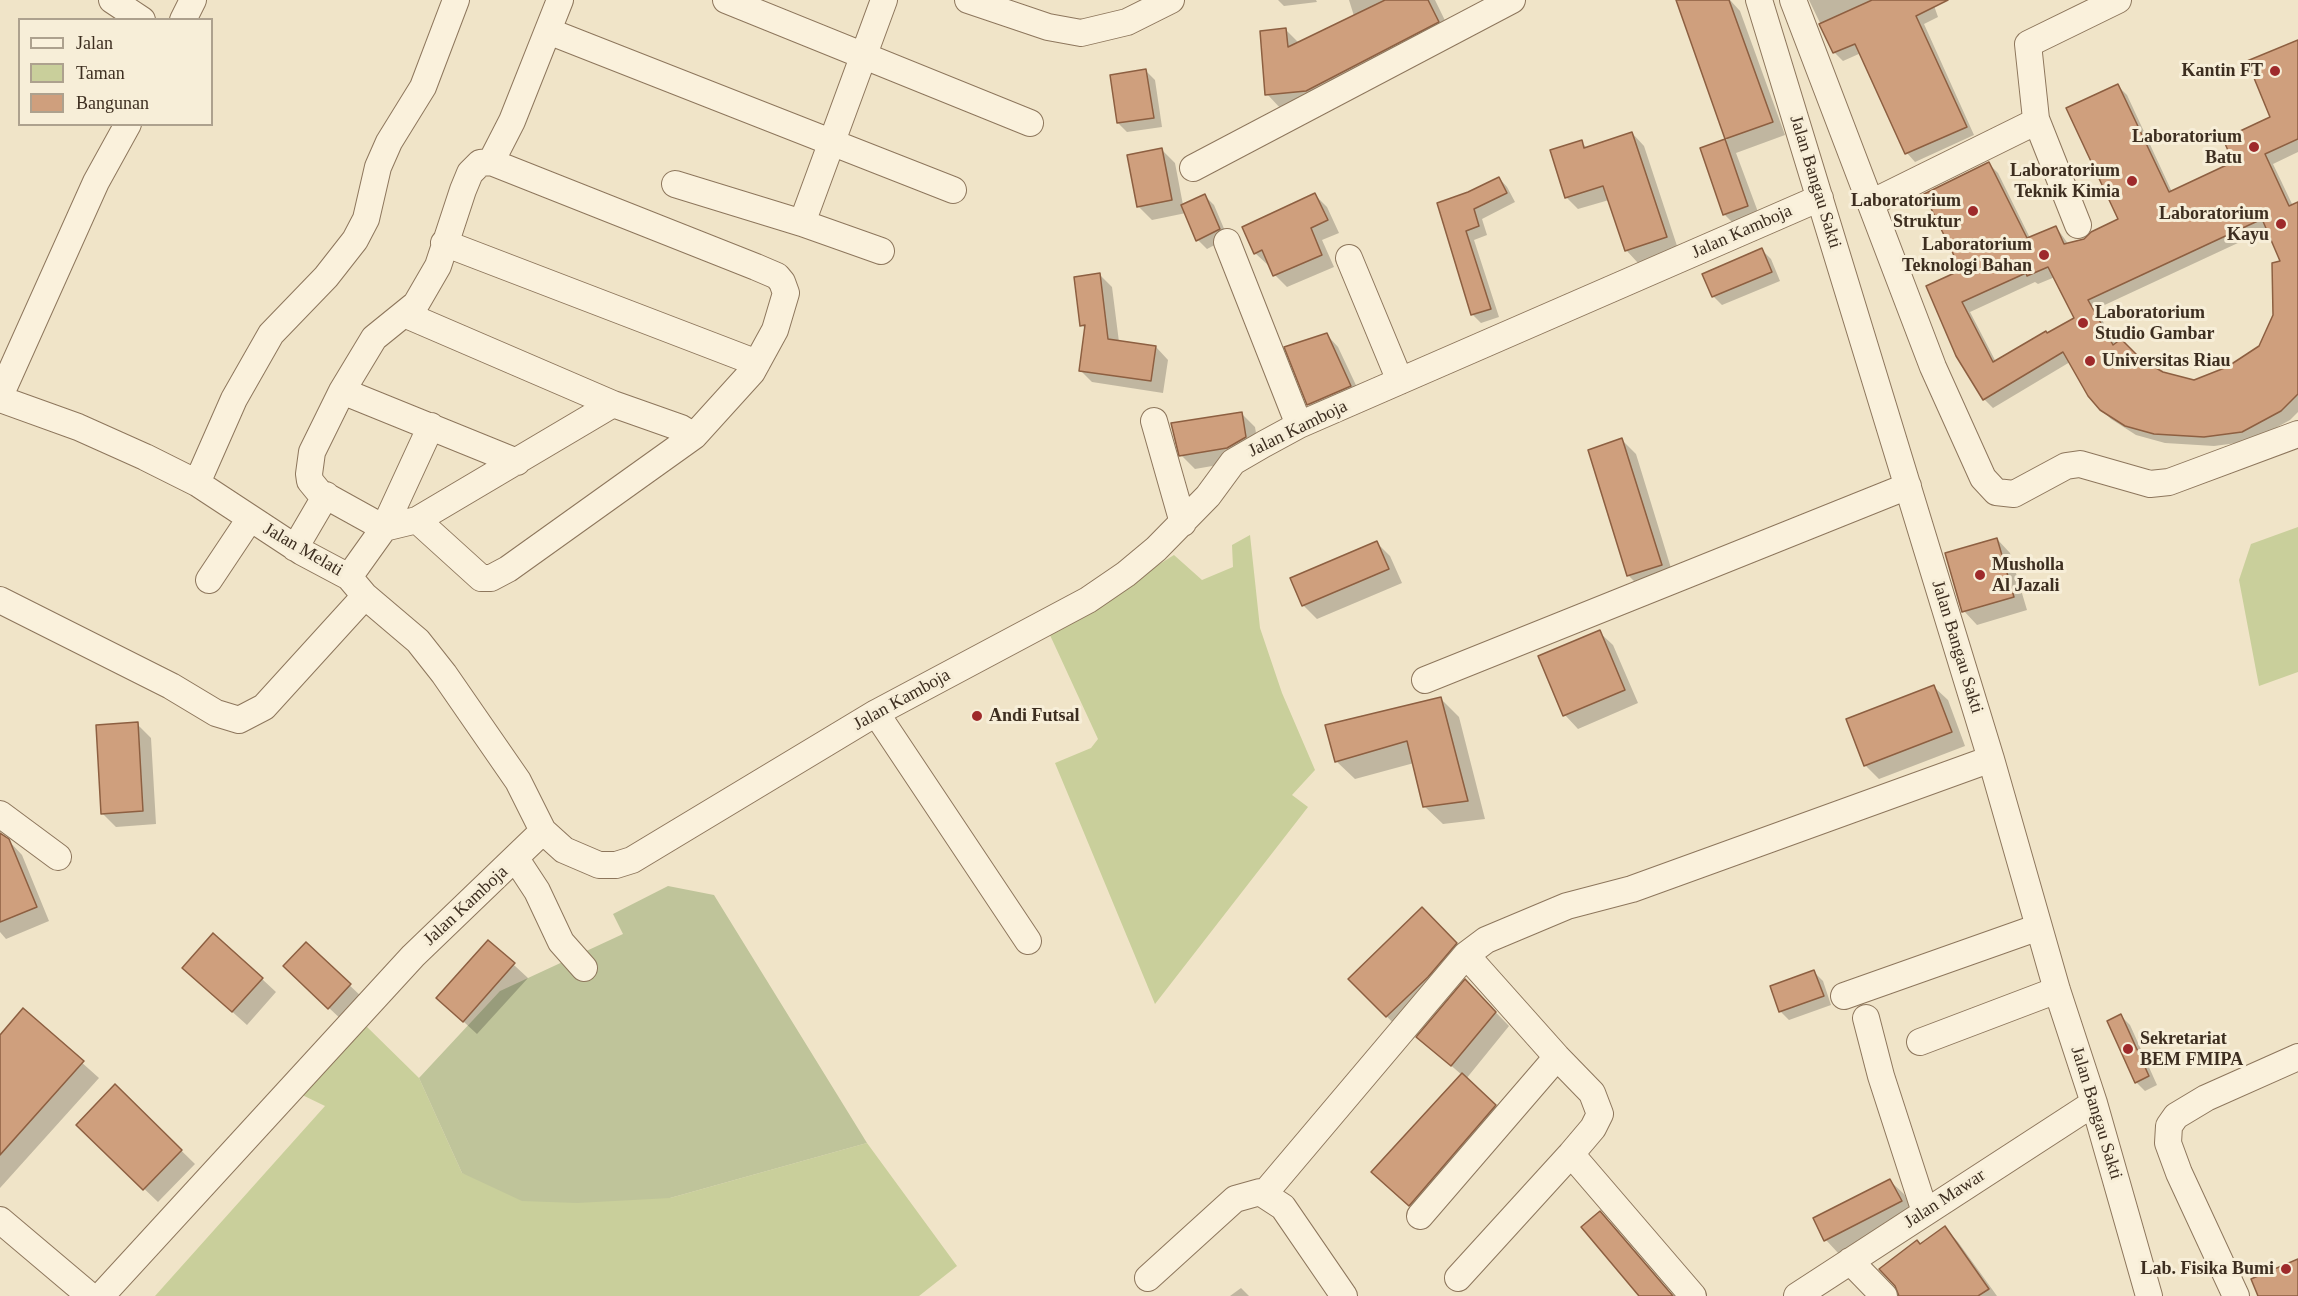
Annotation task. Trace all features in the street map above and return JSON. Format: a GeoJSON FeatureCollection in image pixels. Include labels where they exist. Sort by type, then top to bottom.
{"type":"FeatureCollection","features":[{"type":"Feature","properties":{"kind":"street"},"geometry":{"type":"LineString","coordinates":[[112,0],[139,18]]}},
{"type":"Feature","properties":{"kind":"street"},"geometry":{"type":"LineString","coordinates":[[184,18],[193,0]]}},
{"type":"Feature","properties":{"kind":"street"},"geometry":{"type":"LineString","coordinates":[[197,483],[234,399],[271,334],[326,277],[355,240],[366,219],[378,167],[388,142],[423,87],[456,0]]}},
{"type":"Feature","properties":{"kind":"street"},"geometry":{"type":"LineString","coordinates":[[491,162],[512,121],[560,0]]}},
{"type":"Feature","properties":{"kind":"street"},"geometry":{"type":"LineString","coordinates":[[726,0],[1030,123]]}},
{"type":"Feature","properties":{"kind":"street"},"geometry":{"type":"LineString","coordinates":[[802,223],[829,143],[866,55],[884,0]]}},
{"type":"Feature","properties":{"kind":"street"},"geometry":{"type":"LineString","coordinates":[[968,0],[1048,27],[1081,33],[1127,22],[1171,0]]}},
{"type":"Feature","properties":{"kind":"street"},"geometry":{"type":"LineString","coordinates":[[1193,168],[1512,0]]}},
{"type":"Feature","properties":{"kind":"street","name":"Jalan Bangau Sakti"},"geometry":{"type":"LineString","coordinates":[[1759,0],[1991,759],[2057,990],[2094,1103],[2149,1296]]}},
{"type":"Feature","properties":{"kind":"street"},"geometry":{"type":"LineString","coordinates":[[1793,0],[1933,367],[1983,478],[1996,492],[2014,494],[2066,466],[2080,464],[2150,484],[2169,482],[2298,434]]}},
{"type":"Feature","properties":{"kind":"street"},"geometry":{"type":"LineString","coordinates":[[2078,225],[2036,119],[2028,44],[2118,0]]}},
{"type":"Feature","properties":{"kind":"street"},"geometry":{"type":"LineString","coordinates":[[548,31],[952,190]]}},
{"type":"Feature","properties":{"kind":"street"},"geometry":{"type":"LineString","coordinates":[[1871,203],[2031,124],[2036,119]]}},
{"type":"Feature","properties":{"kind":"street"},"geometry":{"type":"LineString","coordinates":[[0,398],[96,182],[127,126]]}},
{"type":"Feature","properties":{"kind":"street"},"geometry":{"type":"LineString","coordinates":[[417,520],[472,573],[481,578],[491,578],[694,436],[752,372],[775,330],[786,293],[777,276],[491,162],[480,163],[470,173],[444,243],[438,266],[416,304],[374,338],[342,391],[309,464],[310,481],[326,495],[384,528],[417,520],[613,404]]}},
{"type":"Feature","properties":{"kind":"street"},"geometry":{"type":"LineString","coordinates":[[675,184],[802,223],[881,251]]}},
{"type":"Feature","properties":{"kind":"street","name":"Jalan Kamboja"},"geometry":{"type":"LineString","coordinates":[[101,1296],[413,956],[516,860],[543,831],[564,850],[599,865],[616,866],[632,860],[876,713],[1088,600],[1126,574],[1183,523],[1208,496],[1233,462],[1299,425],[1820,198]]}},
{"type":"Feature","properties":{"kind":"street"},"geometry":{"type":"LineString","coordinates":[[1227,242],[1299,425]]}},
{"type":"Feature","properties":{"kind":"street"},"geometry":{"type":"LineString","coordinates":[[444,243],[757,363]]}},
{"type":"Feature","properties":{"kind":"street"},"geometry":{"type":"LineString","coordinates":[[1349,258],[1400,381]]}},
{"type":"Feature","properties":{"kind":"street"},"geometry":{"type":"LineString","coordinates":[[404,314],[613,404],[681,428],[694,436]]}},
{"type":"Feature","properties":{"kind":"street"},"geometry":{"type":"LineString","coordinates":[[342,391],[517,462]]}},
{"type":"Feature","properties":{"kind":"street","name":"Jalan Melati"},"geometry":{"type":"LineString","coordinates":[[0,398],[78,427],[197,483],[249,520],[357,586],[418,641],[444,674],[519,781],[543,831]]}},
{"type":"Feature","properties":{"kind":"street"},"geometry":{"type":"LineString","coordinates":[[1154,421],[1183,523]]}},
{"type":"Feature","properties":{"kind":"street"},"geometry":{"type":"LineString","coordinates":[[0,600],[171,686],[216,714],[239,720],[264,707],[357,586],[431,426]]}},
{"type":"Feature","properties":{"kind":"street"},"geometry":{"type":"LineString","coordinates":[[1425,680],[1908,486]]}},
{"type":"Feature","properties":{"kind":"street"},"geometry":{"type":"LineString","coordinates":[[295,548],[326,495]]}},
{"type":"Feature","properties":{"kind":"street"},"geometry":{"type":"LineString","coordinates":[[209,579],[249,520]]}},
{"type":"Feature","properties":{"kind":"street"},"geometry":{"type":"LineString","coordinates":[[876,713],[1028,941]]}},
{"type":"Feature","properties":{"kind":"street"},"geometry":{"type":"LineString","coordinates":[[1264,1194],[1466,955],[1486,940],[1567,906],[1632,889],[1991,759]]}},
{"type":"Feature","properties":{"kind":"street"},"geometry":{"type":"LineString","coordinates":[[0,814],[58,857]]}},
{"type":"Feature","properties":{"kind":"street"},"geometry":{"type":"LineString","coordinates":[[516,860],[537,891],[561,942],[584,968]]}},
{"type":"Feature","properties":{"kind":"street"},"geometry":{"type":"LineString","coordinates":[[1844,996],[2039,927]]}},
{"type":"Feature","properties":{"kind":"street"},"geometry":{"type":"LineString","coordinates":[[1458,1278],[1571,1154],[1593,1128],[1600,1114],[1600,1108],[1592,1093],[1466,955]]}},
{"type":"Feature","properties":{"kind":"street"},"geometry":{"type":"LineString","coordinates":[[1920,1042],[2057,990]]}},
{"type":"Feature","properties":{"kind":"street"},"geometry":{"type":"LineString","coordinates":[[1866,1018],[1881,1076],[1925,1212]]}},
{"type":"Feature","properties":{"kind":"street"},"geometry":{"type":"LineString","coordinates":[[1420,1216],[1557,1057]]}},
{"type":"Feature","properties":{"kind":"street"},"geometry":{"type":"LineString","coordinates":[[2236,1296],[2179,1173],[2168,1143],[2169,1126],[2176,1116],[2206,1098],[2298,1057]]}},
{"type":"Feature","properties":{"kind":"street","name":"Jalan Mawar"},"geometry":{"type":"LineString","coordinates":[[1797,1296],[2094,1103]]}},
{"type":"Feature","properties":{"kind":"street"},"geometry":{"type":"LineString","coordinates":[[1571,1154],[1693,1296]]}},
{"type":"Feature","properties":{"kind":"street"},"geometry":{"type":"LineString","coordinates":[[1148,1278],[1234,1199],[1249,1193],[1264,1194],[1283,1207],[1344,1296]]}},
{"type":"Feature","properties":{"kind":"street"},"geometry":{"type":"LineString","coordinates":[[0,1220],[90,1296]]}},
{"type":"Feature","properties":{"kind":"street"},"geometry":{"type":"LineString","coordinates":[[1850,1261],[1884,1296]]}},
{"type":"Feature","properties":{"kind":"green space"},"geometry":{"type":"Polygon","coordinates":[[[2298,527],[2298,672],[2259,686],[2239,580],[2251,544],[2298,527]]]}},
{"type":"Feature","properties":{"kind":"green space"},"geometry":{"type":"Polygon","coordinates":[[[1250,535],[1260,628],[1282,693],[1315,770],[1292,795],[1308,807],[1155,1004],[1055,763],[1091,748],[1098,739],[1049,633],[1174,555],[1202,580],[1233,567],[1232,545],[1250,535]]]}},
{"type":"Feature","properties":{"kind":"green space"},"geometry":{"type":"Polygon","coordinates":[[[668,886],[714,895],[867,1143],[670,1198],[577,1203],[522,1201],[462,1173],[419,1078],[500,991],[623,934],[613,914],[668,886]]]}},
{"type":"Feature","properties":{"kind":"green space"},"geometry":{"type":"Polygon","coordinates":[[[363,1023],[419,1078],[462,1173],[670,1198],[867,1143],[957,1266],[919,1296],[155,1296],[325,1106],[296,1092],[363,1023]]]}},
{"type":"Feature","properties":{"kind":"building"},"geometry":{"type":"Polygon","coordinates":[[[1385,0],[1428,0],[1439,22],[1306,91],[1265,95],[1260,31],[1286,28],[1288,47],[1385,0]]]}},
{"type":"Feature","properties":{"kind":"building"},"geometry":{"type":"Polygon","coordinates":[[[1676,0],[1729,0],[1773,122],[1725,139],[1676,0]]]}},
{"type":"Feature","properties":{"kind":"building"},"geometry":{"type":"Polygon","coordinates":[[[1872,0],[1948,0],[1916,16],[1967,127],[1905,154],[1855,44],[1833,53],[1819,24],[1872,0]]]}},
{"type":"Feature","properties":{"kind":"building"},"geometry":{"type":"Polygon","coordinates":[[[2298,40],[2298,139],[2265,154],[2289,206],[2298,202],[2298,394],[2281,411],[2242,432],[2204,437],[2154,434],[2125,426],[2100,410],[2088,396],[2063,352],[1983,400],[1956,356],[1926,286],[1961,270],[1924,194],[1989,162],[2027,238],[2056,226],[2064,244],[2084,239],[2091,232],[2118,219],[2066,108],[2118,84],[2169,192],[2233,162],[2223,139],[2270,117],[2247,61],[2298,40]],[[2262,219],[2088,300],[2113,345],[2121,339],[2142,360],[2163,372],[2194,380],[2227,367],[2259,346],[2273,315],[2272,263],[2280,261],[2262,219]],[[2048,267],[2027,276],[2026,273],[1962,302],[1993,362],[2046,331],[2047,333],[2074,318],[2048,267]]]}},
{"type":"Feature","properties":{"kind":"building"},"geometry":{"type":"Polygon","coordinates":[[[1146,69],[1154,118],[1117,123],[1110,75],[1146,69]]]}},
{"type":"Feature","properties":{"kind":"building"},"geometry":{"type":"Polygon","coordinates":[[[1632,132],[1667,237],[1625,251],[1603,186],[1565,198],[1550,150],[1582,140],[1584,148],[1632,132]]]}},
{"type":"Feature","properties":{"kind":"building"},"geometry":{"type":"Polygon","coordinates":[[[1725,139],[1748,206],[1723,215],[1700,148],[1725,139]]]}},
{"type":"Feature","properties":{"kind":"building"},"geometry":{"type":"Polygon","coordinates":[[[1162,148],[1172,200],[1137,207],[1127,155],[1162,148]]]}},
{"type":"Feature","properties":{"kind":"building"},"geometry":{"type":"Polygon","coordinates":[[[1499,177],[1507,193],[1474,209],[1479,226],[1466,231],[1491,309],[1471,315],[1437,203],[1468,192],[1499,177]]]}},
{"type":"Feature","properties":{"kind":"building"},"geometry":{"type":"Polygon","coordinates":[[[1315,193],[1328,220],[1311,228],[1322,255],[1273,276],[1262,250],[1254,254],[1242,227],[1315,193]]]}},
{"type":"Feature","properties":{"kind":"building"},"geometry":{"type":"Polygon","coordinates":[[[1205,194],[1220,229],[1196,241],[1181,205],[1205,194]]]}},
{"type":"Feature","properties":{"kind":"building"},"geometry":{"type":"Polygon","coordinates":[[[1762,248],[1772,272],[1712,297],[1702,274],[1762,248]]]}},
{"type":"Feature","properties":{"kind":"building"},"geometry":{"type":"Polygon","coordinates":[[[1100,273],[1108,339],[1156,346],[1151,381],[1079,371],[1085,325],[1080,326],[1074,277],[1100,273]]]}},
{"type":"Feature","properties":{"kind":"building"},"geometry":{"type":"Polygon","coordinates":[[[1327,333],[1351,386],[1307,405],[1284,347],[1327,333]]]}},
{"type":"Feature","properties":{"kind":"building"},"geometry":{"type":"Polygon","coordinates":[[[1242,412],[1246,437],[1227,448],[1179,456],[1171,423],[1242,412]]]}},
{"type":"Feature","properties":{"kind":"building"},"geometry":{"type":"Polygon","coordinates":[[[1622,438],[1662,565],[1627,576],[1588,450],[1622,438]]]}},
{"type":"Feature","properties":{"kind":"building","name":"Musholla Al Jazali"},"geometry":{"type":"Polygon","coordinates":[[[1997,538],[2014,597],[1962,612],[1945,553],[1997,538]]]}},
{"type":"Feature","properties":{"kind":"building"},"geometry":{"type":"Polygon","coordinates":[[[1377,541],[1389,569],[1302,606],[1290,578],[1377,541]]]}},
{"type":"Feature","properties":{"kind":"building"},"geometry":{"type":"Polygon","coordinates":[[[1600,630],[1625,690],[1563,716],[1538,656],[1600,630]]]}},
{"type":"Feature","properties":{"kind":"building"},"geometry":{"type":"Polygon","coordinates":[[[1934,685],[1952,732],[1864,766],[1846,719],[1934,685]]]}},
{"type":"Feature","properties":{"kind":"building"},"geometry":{"type":"Polygon","coordinates":[[[1441,697],[1468,801],[1423,807],[1407,741],[1335,762],[1325,725],[1441,697]]]}},
{"type":"Feature","properties":{"kind":"building"},"geometry":{"type":"Polygon","coordinates":[[[138,722],[143,811],[101,814],[96,725],[138,722]]]}},
{"type":"Feature","properties":{"kind":"building"},"geometry":{"type":"Polygon","coordinates":[[[0,833],[9,839],[37,907],[0,922],[0,833]]]}},
{"type":"Feature","properties":{"kind":"building"},"geometry":{"type":"Polygon","coordinates":[[[1422,907],[1457,943],[1428,977],[1386,1017],[1348,979],[1422,907]]]}},
{"type":"Feature","properties":{"kind":"building"},"geometry":{"type":"Polygon","coordinates":[[[213,933],[263,978],[232,1012],[182,968],[213,933]]]}},
{"type":"Feature","properties":{"kind":"building"},"geometry":{"type":"Polygon","coordinates":[[[488,940],[515,963],[463,1022],[436,998],[488,940]]]}},
{"type":"Feature","properties":{"kind":"building"},"geometry":{"type":"Polygon","coordinates":[[[306,942],[351,984],[328,1009],[283,966],[306,942]]]}},
{"type":"Feature","properties":{"kind":"building"},"geometry":{"type":"Polygon","coordinates":[[[1814,970],[1824,996],[1779,1012],[1770,986],[1814,970]]]}},
{"type":"Feature","properties":{"kind":"building"},"geometry":{"type":"Polygon","coordinates":[[[1465,979],[1496,1012],[1451,1066],[1416,1037],[1465,979]]]}},
{"type":"Feature","properties":{"kind":"building"},"geometry":{"type":"Polygon","coordinates":[[[23,1008],[84,1061],[0,1155],[0,1035],[23,1008]]]}},
{"type":"Feature","properties":{"kind":"building","name":"Sekretariat BEM FMIPA"},"geometry":{"type":"Polygon","coordinates":[[[2121,1014],[2149,1076],[2135,1083],[2107,1021],[2121,1014]]]}},
{"type":"Feature","properties":{"kind":"building"},"geometry":{"type":"Polygon","coordinates":[[[1462,1073],[1496,1105],[1409,1206],[1371,1172],[1462,1073]]]}},
{"type":"Feature","properties":{"kind":"building"},"geometry":{"type":"Polygon","coordinates":[[[115,1084],[182,1150],[143,1190],[76,1125],[115,1084]]]}},
{"type":"Feature","properties":{"kind":"building"},"geometry":{"type":"Polygon","coordinates":[[[1890,1179],[1902,1201],[1824,1241],[1813,1218],[1890,1179]]]}},
{"type":"Feature","properties":{"kind":"building"},"geometry":{"type":"Polygon","coordinates":[[[1600,1211],[1673,1296],[1639,1296],[1581,1227],[1600,1211]]]}},
{"type":"Feature","properties":{"kind":"building"},"geometry":{"type":"Polygon","coordinates":[[[1945,1226],[1989,1289],[1978,1296],[1899,1296],[1895,1286],[1879,1269],[1917,1240],[1920,1244],[1945,1226]]]}},
{"type":"Feature","properties":{"kind":"building","name":"Lab. Fisika Bumi"},"geometry":{"type":"Polygon","coordinates":[[[2298,1259],[2298,1296],[2258,1296],[2251,1279],[2298,1259]]]}},
{"type":"Feature","properties":{"kind":"place","name":"Kantin FT"},"geometry":{"type":"Point","coordinates":[2275,71]}},
{"type":"Feature","properties":{"kind":"place","name":"Laboratorium Batu"},"geometry":{"type":"Point","coordinates":[2254,147]}},
{"type":"Feature","properties":{"kind":"place","name":"Laboratorium Teknik Kimia"},"geometry":{"type":"Point","coordinates":[2132,181]}},
{"type":"Feature","properties":{"kind":"place","name":"Laboratorium Struktur"},"geometry":{"type":"Point","coordinates":[1973,211]}},
{"type":"Feature","properties":{"kind":"place","name":"Laboratorium Kayu"},"geometry":{"type":"Point","coordinates":[2281,224]}},
{"type":"Feature","properties":{"kind":"place","name":"Laboratorium Teknologi Bahan"},"geometry":{"type":"Point","coordinates":[2044,255]}},
{"type":"Feature","properties":{"kind":"place","name":"Laboratorium Studio Gambar"},"geometry":{"type":"Point","coordinates":[2083,323]}},
{"type":"Feature","properties":{"kind":"place","name":"Universitas Riau"},"geometry":{"type":"Point","coordinates":[2090,361]}},
{"type":"Feature","properties":{"kind":"place","name":"Musholla Al Jazali"},"geometry":{"type":"Point","coordinates":[1980,575]}},
{"type":"Feature","properties":{"kind":"place","name":"Andi Futsal"},"geometry":{"type":"Point","coordinates":[977,716]}},
{"type":"Feature","properties":{"kind":"place","name":"Sekretariat BEM FMIPA"},"geometry":{"type":"Point","coordinates":[2128,1049]}},
{"type":"Feature","properties":{"kind":"place","name":"Lab. Fisika Bumi"},"geometry":{"type":"Point","coordinates":[2286,1269]}}]}
